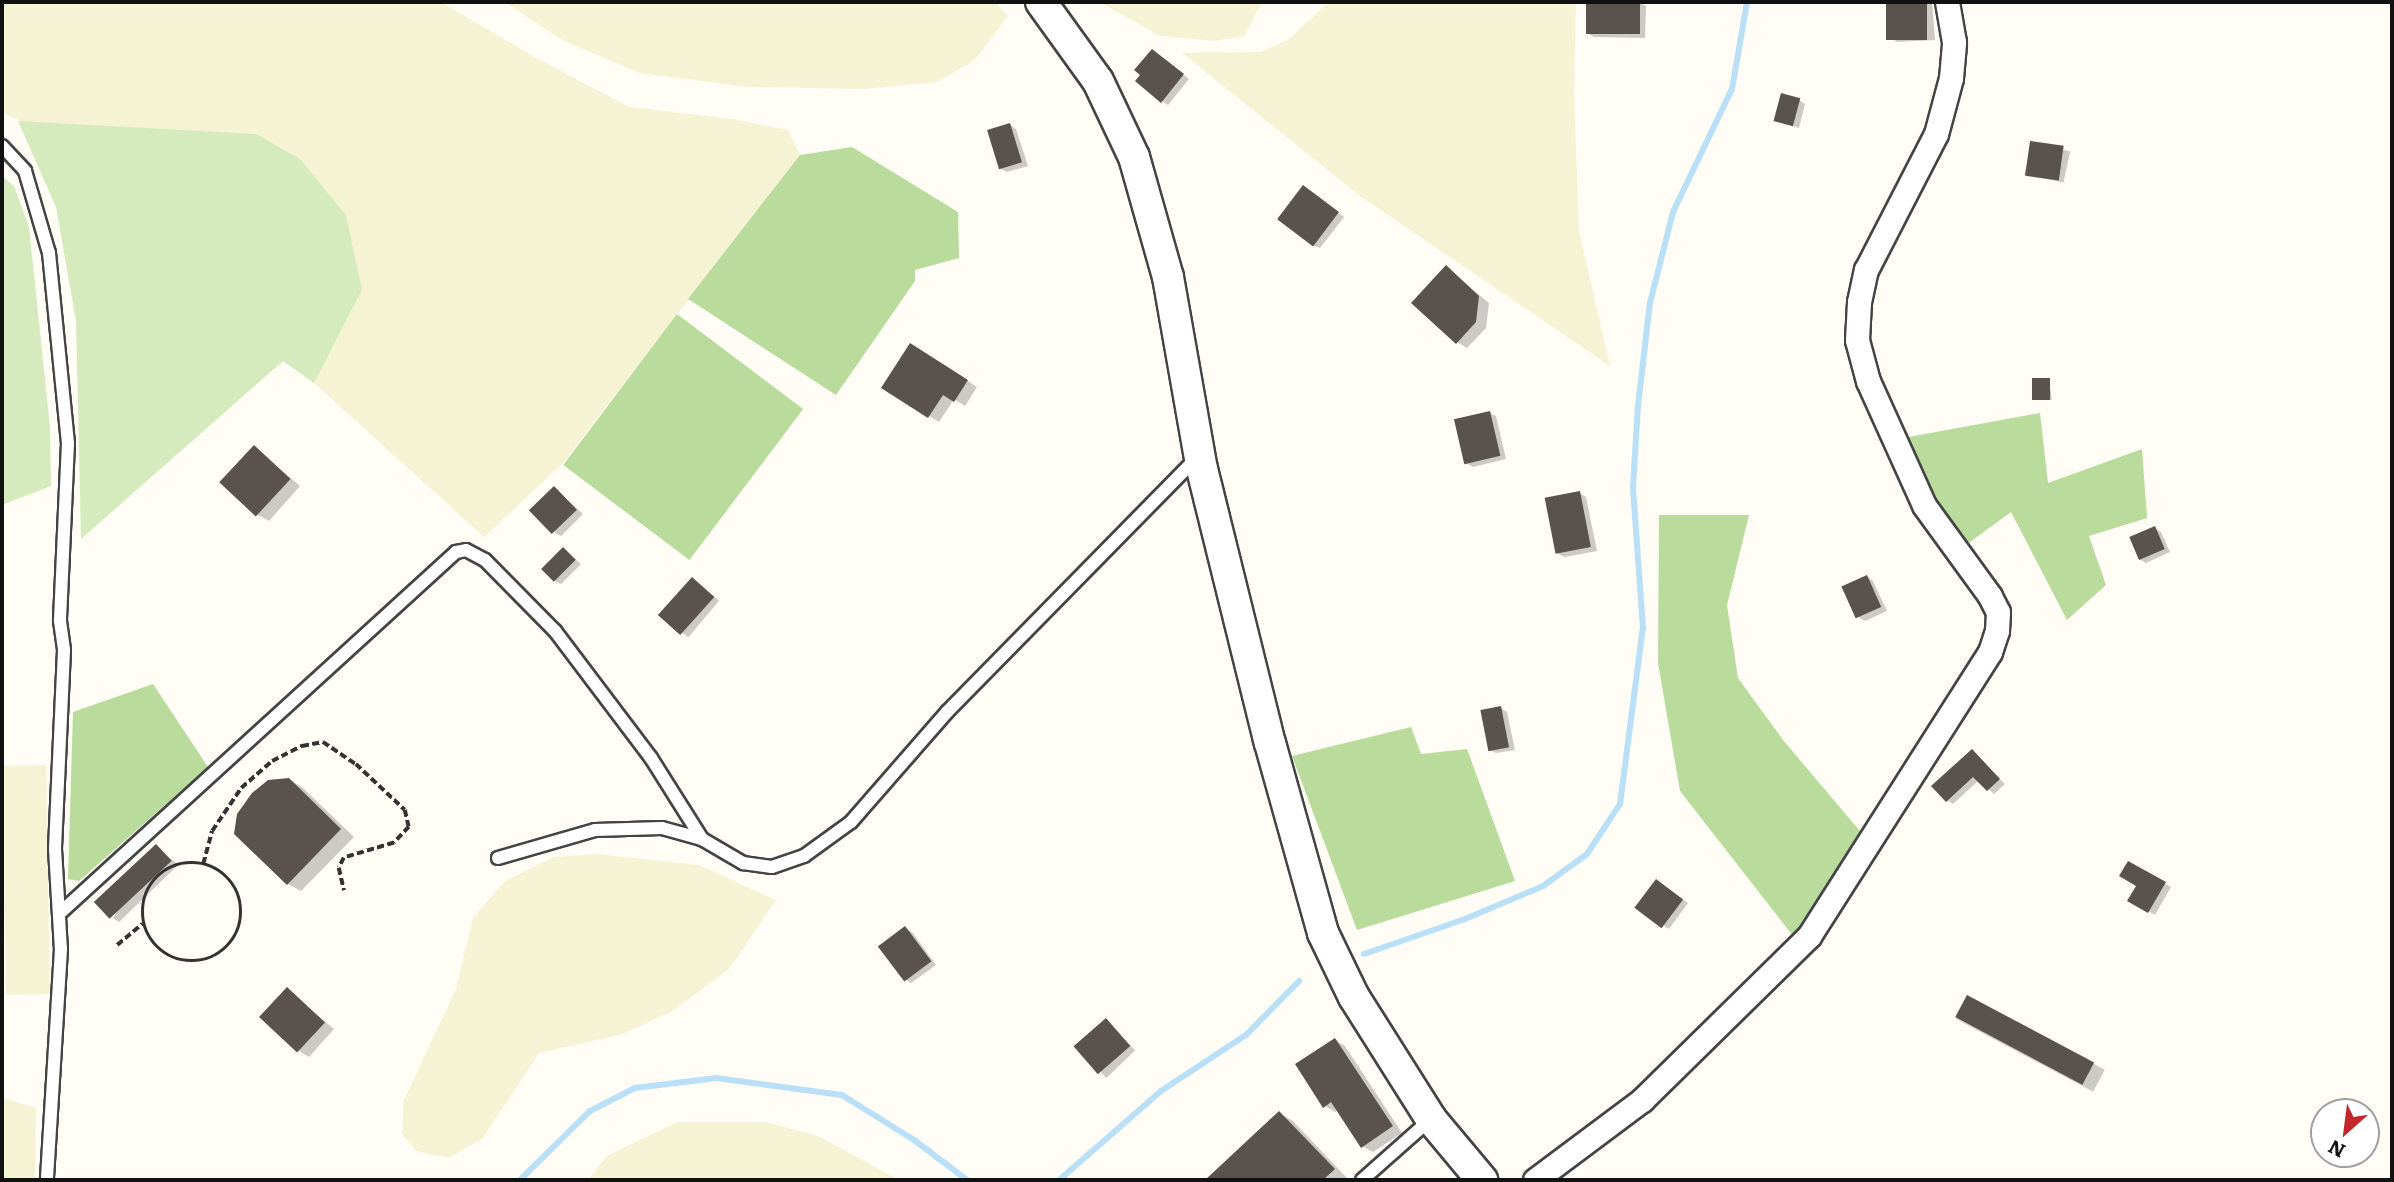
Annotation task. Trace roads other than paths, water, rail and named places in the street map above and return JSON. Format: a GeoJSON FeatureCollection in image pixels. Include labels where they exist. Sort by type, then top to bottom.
{"type":"FeatureCollection","features":[{"type":"Feature","properties":{"kind":"street"},"geometry":{"type":"LineString","coordinates":[[1041,2],[1098,81],[1134,157],[1168,277],[1200,455],[1270,743],[1323,933],[1354,997],[1431,1119],[1482,1180]]}},
{"type":"Feature","properties":{"kind":"street"},"geometry":{"type":"LineString","coordinates":[[1535,1180],[1642,1100],[1809,936],[1990,652],[1997,631],[1998,612],[1990,596],[1924,505],[1868,382],[1857,340],[1859,302],[1866,270],[1936,134],[1951,78],[1954,42],[1947,2]]}},
{"type":"Feature","properties":{"kind":"lane"},"geometry":{"type":"LineString","coordinates":[[2,146],[26,171],[49,253],[68,443],[60,621],[64,650],[55,849],[61,949],[47,1180]]}},
{"type":"Feature","properties":{"kind":"lane"},"geometry":{"type":"LineString","coordinates":[[498,858],[595,831],[663,828],[702,839],[743,863],[772,867],[804,856],[851,822],[947,712],[1200,455]]}},
{"type":"Feature","properties":{"kind":"lane"},"geometry":{"type":"LineString","coordinates":[[60,913],[456,552],[466,551],[485,560],[555,631],[651,758],[702,839]]}},
{"type":"Feature","properties":{"kind":"lane"},"geometry":{"type":"LineString","coordinates":[[1362,1180],[1431,1119]]}},
{"type":"Feature","properties":{"kind":"waterway"},"geometry":{"type":"LineString","coordinates":[[1364,954],[1465,919],[1543,886],[1587,854],[1620,804],[1643,628],[1633,487],[1638,406],[1650,303],[1673,212],[1732,89],[1747,2]]}},
{"type":"Feature","properties":{"kind":"waterway"},"geometry":{"type":"LineString","coordinates":[[1059,1180],[1161,1091],[1246,1035],[1299,981]]}},
{"type":"Feature","properties":{"kind":"waterway"},"geometry":{"type":"LineString","coordinates":[[520,1180],[590,1111],[635,1088],[716,1078],[842,1095],[914,1140],[967,1180]]}}]}
